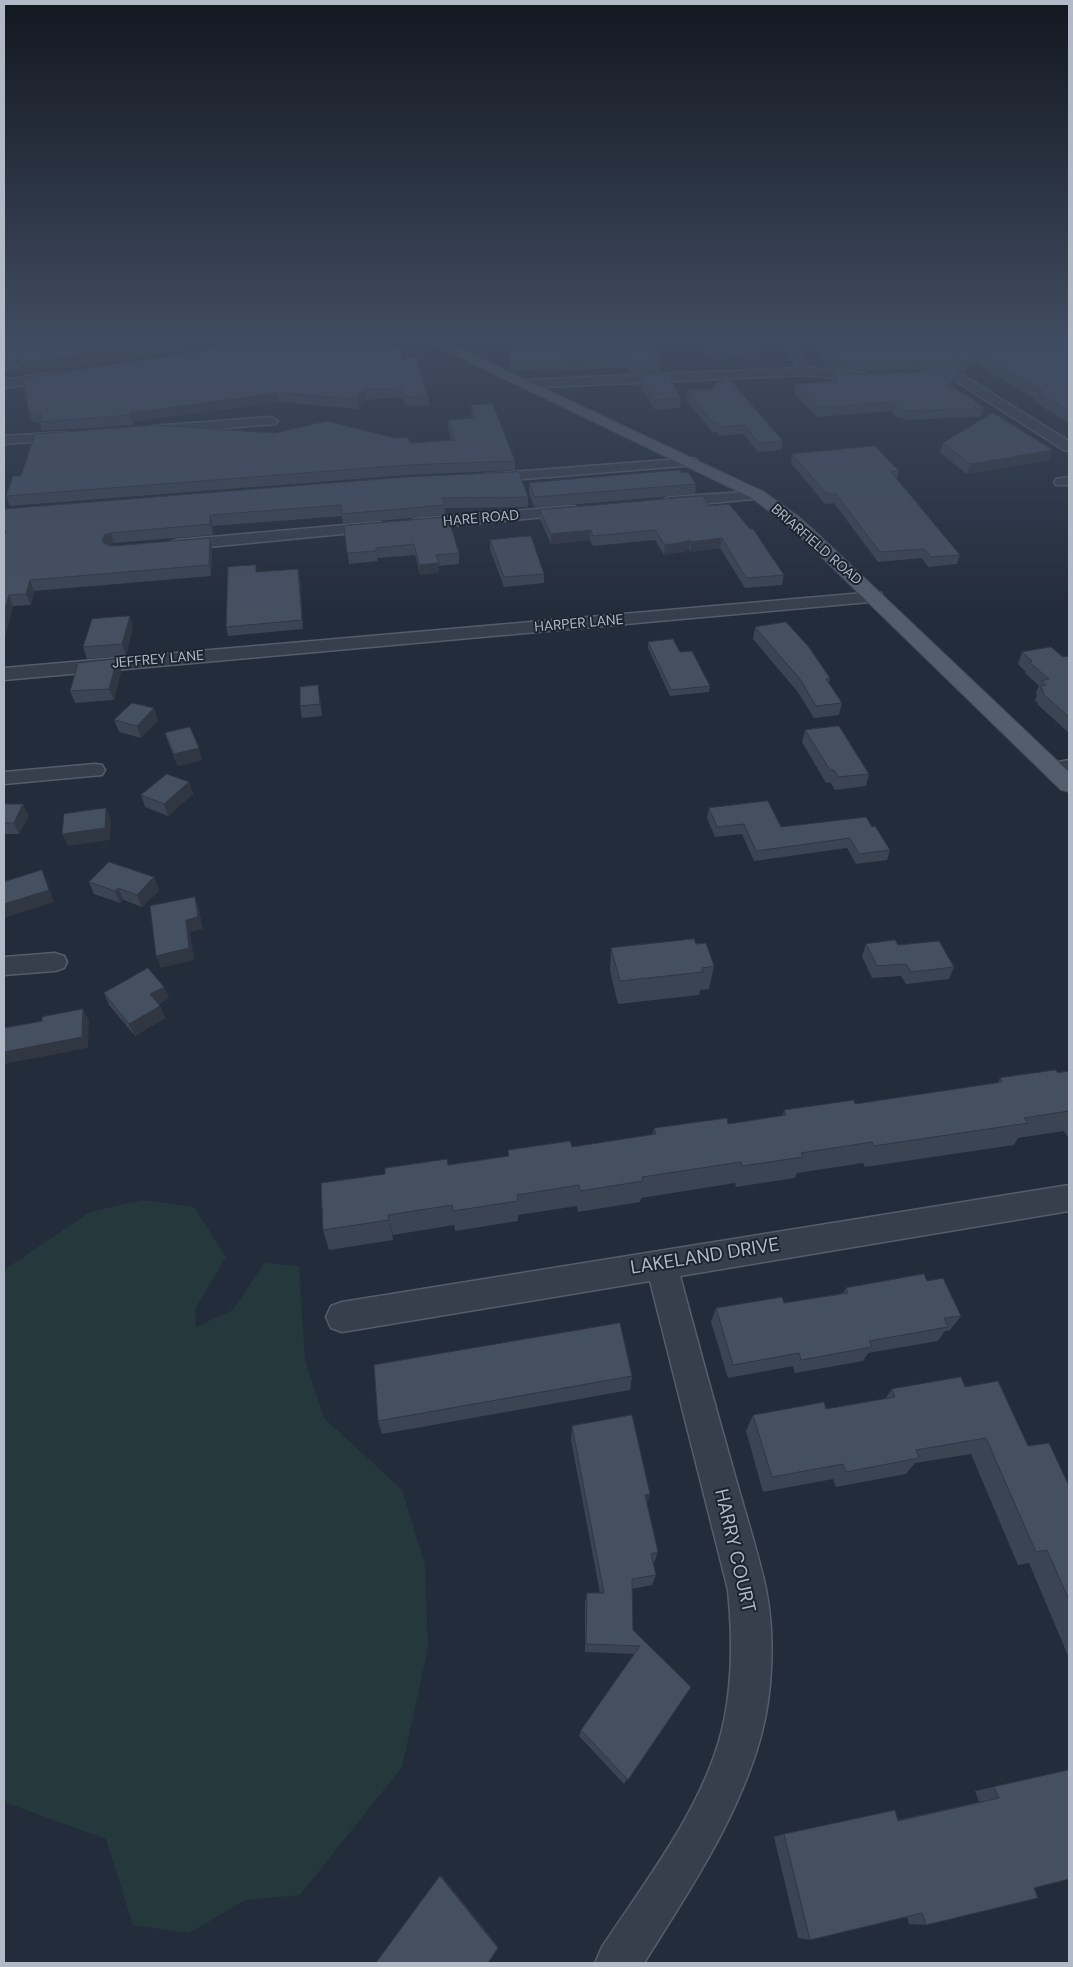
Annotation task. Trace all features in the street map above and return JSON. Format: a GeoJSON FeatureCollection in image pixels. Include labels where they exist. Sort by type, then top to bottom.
{"type":"FeatureCollection","features":[{"type":"Feature","properties":{"kind":"main road","name":"BRIARFIELD ROAD"},"geometry":{"type":"LineString","coordinates":[[626,432],[758,495],[792,520],[1061,767],[1069,785]]}},
{"type":"Feature","properties":{"kind":"street"},"geometry":{"type":"LineString","coordinates":[[1045,432],[1069,447]]}},
{"type":"Feature","properties":{"kind":"street"},"geometry":{"type":"LineString","coordinates":[[4,440],[83,435]]}},
{"type":"Feature","properties":{"kind":"street"},"geometry":{"type":"LineString","coordinates":[[470,478],[494,478],[691,462]]}},
{"type":"Feature","properties":{"kind":"street"},"geometry":{"type":"LineString","coordinates":[[659,504],[758,495]]}},
{"type":"Feature","properties":{"kind":"street","name":"HARE ROAD"},"geometry":{"type":"LineString","coordinates":[[164,546],[590,509]]}},
{"type":"Feature","properties":{"kind":"street","name":"HARPER LANE"},"geometry":{"type":"LineString","coordinates":[[283,649],[875,597]]}},
{"type":"Feature","properties":{"kind":"street","name":"JEFFREY LANE"},"geometry":{"type":"LineString","coordinates":[[4,674],[283,649]]}},
{"type":"Feature","properties":{"kind":"street"},"geometry":{"type":"LineString","coordinates":[[4,778],[96,770]]}},
{"type":"Feature","properties":{"kind":"street"},"geometry":{"type":"LineString","coordinates":[[4,966],[55,962]]}},
{"type":"Feature","properties":{"kind":"street","name":"LAKELAND DRIVE"},"geometry":{"type":"LineString","coordinates":[[342,1317],[1069,1198]]}},
{"type":"Feature","properties":{"kind":"street","name":"HARRY COURT"},"geometry":{"type":"LineString","coordinates":[[618,1963],[684,1858],[711,1810],[728,1774],[748,1702],[751,1676],[751,1629],[747,1590],[661,1264]]}},
{"type":"Feature","properties":{"kind":"green space"},"geometry":{"type":"Polygon","coordinates":[[[143,1200],[194,1207],[226,1257],[195,1309],[196,1327],[233,1310],[264,1263],[299,1266],[305,1361],[324,1418],[402,1490],[425,1565],[428,1648],[402,1767],[300,1895],[245,1900],[189,1933],[133,1925],[106,1839],[4,1802],[4,1270],[90,1212],[143,1200]]]}},
{"type":"Feature","properties":{"kind":"building"},"geometry":{"type":"Polygon","coordinates":[[[64,432],[370,432],[395,438],[408,437],[410,443],[455,440],[452,432],[504,432],[515,461],[407,465],[6,496],[13,476],[21,476],[35,434],[64,432]]]}},
{"type":"Feature","properties":{"kind":"building"},"geometry":{"type":"Polygon","coordinates":[[[750,432],[775,432],[783,441],[759,443],[750,432]]]}},
{"type":"Feature","properties":{"kind":"building"},"geometry":{"type":"Polygon","coordinates":[[[962,432],[1023,432],[1053,450],[970,464],[943,443],[962,432]]]}},
{"type":"Feature","properties":{"kind":"building"},"geometry":{"type":"Polygon","coordinates":[[[875,446],[899,471],[891,472],[960,555],[931,557],[924,549],[880,552],[836,494],[827,494],[792,454],[875,446]]]}},
{"type":"Feature","properties":{"kind":"building"},"geometry":{"type":"Polygon","coordinates":[[[680,470],[681,473],[688,472],[696,484],[535,497],[529,483],[680,470]]]}},
{"type":"Feature","properties":{"kind":"building"},"geometry":{"type":"Polygon","coordinates":[[[519,472],[528,497],[442,498],[445,505],[342,514],[341,505],[210,515],[210,524],[111,533],[104,535],[102,541],[112,546],[210,538],[209,565],[30,580],[26,594],[9,595],[4,612],[4,536],[6,530],[4,530],[4,509],[407,477],[519,472]]]}},
{"type":"Feature","properties":{"kind":"building"},"geometry":{"type":"Polygon","coordinates":[[[703,496],[709,506],[729,504],[750,529],[753,529],[784,575],[746,578],[722,538],[691,542],[690,540],[665,545],[655,530],[593,536],[591,530],[551,534],[540,510],[703,496]]]}},
{"type":"Feature","properties":{"kind":"building"},"geometry":{"type":"Polygon","coordinates":[[[448,517],[459,553],[436,555],[439,563],[419,565],[414,544],[376,548],[376,551],[347,553],[344,526],[448,517]]]}},
{"type":"Feature","properties":{"kind":"building"},"geometry":{"type":"Polygon","coordinates":[[[531,536],[544,574],[504,577],[490,540],[531,536]]]}},
{"type":"Feature","properties":{"kind":"building"},"geometry":{"type":"Polygon","coordinates":[[[256,565],[256,572],[298,569],[302,620],[226,627],[228,567],[256,565]]]}},
{"type":"Feature","properties":{"kind":"building"},"geometry":{"type":"Polygon","coordinates":[[[130,616],[122,644],[83,647],[92,619],[130,616]]]}},
{"type":"Feature","properties":{"kind":"building"},"geometry":{"type":"Polygon","coordinates":[[[786,622],[808,646],[830,678],[826,679],[842,703],[816,706],[800,679],[755,627],[786,622]]]}},
{"type":"Feature","properties":{"kind":"building"},"geometry":{"type":"Polygon","coordinates":[[[673,639],[680,652],[692,651],[710,686],[671,690],[648,642],[673,639]]]}},
{"type":"Feature","properties":{"kind":"building"},"geometry":{"type":"Polygon","coordinates":[[[1051,647],[1063,657],[1069,656],[1069,717],[1042,693],[1044,692],[1040,689],[1043,689],[1040,686],[1046,685],[1041,681],[1049,679],[1029,662],[1032,661],[1022,652],[1051,647]]]}},
{"type":"Feature","properties":{"kind":"building"},"geometry":{"type":"Polygon","coordinates":[[[117,659],[109,689],[70,691],[78,663],[117,659]]]}},
{"type":"Feature","properties":{"kind":"building"},"geometry":{"type":"Polygon","coordinates":[[[318,685],[320,704],[300,706],[300,687],[318,685]]]}},
{"type":"Feature","properties":{"kind":"building"},"geometry":{"type":"Polygon","coordinates":[[[132,703],[154,708],[137,726],[114,720],[132,703]]]}},
{"type":"Feature","properties":{"kind":"building"},"geometry":{"type":"Polygon","coordinates":[[[839,726],[869,774],[838,777],[834,770],[830,770],[805,730],[839,726]]]}},
{"type":"Feature","properties":{"kind":"building"},"geometry":{"type":"Polygon","coordinates":[[[190,727],[199,748],[174,754],[165,733],[190,727]]]}},
{"type":"Feature","properties":{"kind":"building"},"geometry":{"type":"Polygon","coordinates":[[[167,774],[189,782],[164,804],[141,795],[167,774]]]}},
{"type":"Feature","properties":{"kind":"building"},"geometry":{"type":"Polygon","coordinates":[[[768,801],[781,827],[866,817],[872,827],[875,826],[890,850],[859,854],[850,838],[756,851],[744,824],[717,827],[709,808],[768,801]]]}},
{"type":"Feature","properties":{"kind":"building"},"geometry":{"type":"Polygon","coordinates":[[[4,804],[23,804],[14,823],[4,823],[4,804]]]}},
{"type":"Feature","properties":{"kind":"building"},"geometry":{"type":"Polygon","coordinates":[[[106,808],[105,828],[62,834],[64,814],[106,808]]]}},
{"type":"Feature","properties":{"kind":"building"},"geometry":{"type":"Polygon","coordinates":[[[109,862],[154,877],[137,895],[118,888],[115,891],[89,882],[109,862]]]}},
{"type":"Feature","properties":{"kind":"building"},"geometry":{"type":"Polygon","coordinates":[[[42,870],[49,890],[4,904],[4,882],[42,870]]]}},
{"type":"Feature","properties":{"kind":"building"},"geometry":{"type":"Polygon","coordinates":[[[195,897],[198,917],[186,920],[189,948],[156,956],[150,906],[195,897]]]}},
{"type":"Feature","properties":{"kind":"building"},"geometry":{"type":"Polygon","coordinates":[[[694,939],[696,944],[706,943],[714,966],[702,968],[703,972],[620,981],[611,948],[694,939]]]}},
{"type":"Feature","properties":{"kind":"building"},"geometry":{"type":"Polygon","coordinates":[[[895,940],[898,945],[939,941],[954,967],[911,972],[906,964],[877,966],[866,944],[895,940]]]}},
{"type":"Feature","properties":{"kind":"building"},"geometry":{"type":"Polygon","coordinates":[[[148,968],[164,987],[150,994],[160,1006],[129,1024],[104,993],[148,968]]]}},
{"type":"Feature","properties":{"kind":"building"},"geometry":{"type":"Polygon","coordinates":[[[83,1009],[82,1037],[4,1052],[4,1028],[42,1021],[42,1017],[83,1009]]]}},
{"type":"Feature","properties":{"kind":"building"},"geometry":{"type":"Polygon","coordinates":[[[1056,1070],[1058,1073],[1069,1071],[1069,1111],[1024,1118],[1028,1123],[874,1146],[872,1142],[801,1153],[803,1157],[742,1166],[741,1162],[642,1177],[643,1181],[580,1191],[579,1185],[517,1195],[518,1201],[453,1211],[452,1205],[388,1215],[389,1220],[323,1230],[321,1183],[385,1174],[385,1168],[447,1159],[448,1165],[509,1156],[508,1150],[570,1141],[572,1147],[656,1134],[654,1128],[727,1118],[728,1124],[786,1115],[784,1110],[854,1100],[855,1104],[1002,1082],[1000,1078],[1056,1070]]]}},
{"type":"Feature","properties":{"kind":"building"},"geometry":{"type":"Polygon","coordinates":[[[924,1274],[927,1281],[943,1278],[961,1316],[944,1318],[948,1327],[869,1341],[872,1347],[801,1360],[799,1353],[733,1365],[716,1308],[782,1297],[784,1303],[848,1293],[846,1288],[924,1274]]]}},
{"type":"Feature","properties":{"kind":"building"},"geometry":{"type":"Polygon","coordinates":[[[620,1323],[632,1376],[378,1421],[374,1365],[620,1323]]]}},
{"type":"Feature","properties":{"kind":"building"},"geometry":{"type":"Polygon","coordinates":[[[961,1377],[965,1387],[998,1381],[1028,1446],[1049,1443],[1069,1486],[1069,1600],[1047,1550],[1036,1552],[986,1438],[916,1450],[919,1458],[846,1472],[843,1464],[772,1477],[753,1415],[824,1402],[826,1409],[895,1397],[892,1389],[961,1377]]]}},
{"type":"Feature","properties":{"kind":"building"},"geometry":{"type":"Polygon","coordinates":[[[632,1415],[650,1494],[645,1495],[658,1552],[651,1554],[656,1575],[632,1579],[633,1630],[691,1687],[628,1780],[581,1730],[640,1646],[586,1644],[587,1593],[604,1593],[572,1426],[632,1415]]]}},
{"type":"Feature","properties":{"kind":"building"},"geometry":{"type":"Polygon","coordinates":[[[1069,1770],[1069,1879],[1034,1888],[1038,1898],[926,1925],[922,1913],[810,1940],[784,1834],[895,1810],[898,1821],[999,1798],[994,1787],[1069,1770]]]}},
{"type":"Feature","properties":{"kind":"building"},"geometry":{"type":"Polygon","coordinates":[[[440,1876],[498,1948],[488,1963],[376,1963],[440,1876]]]}}]}
